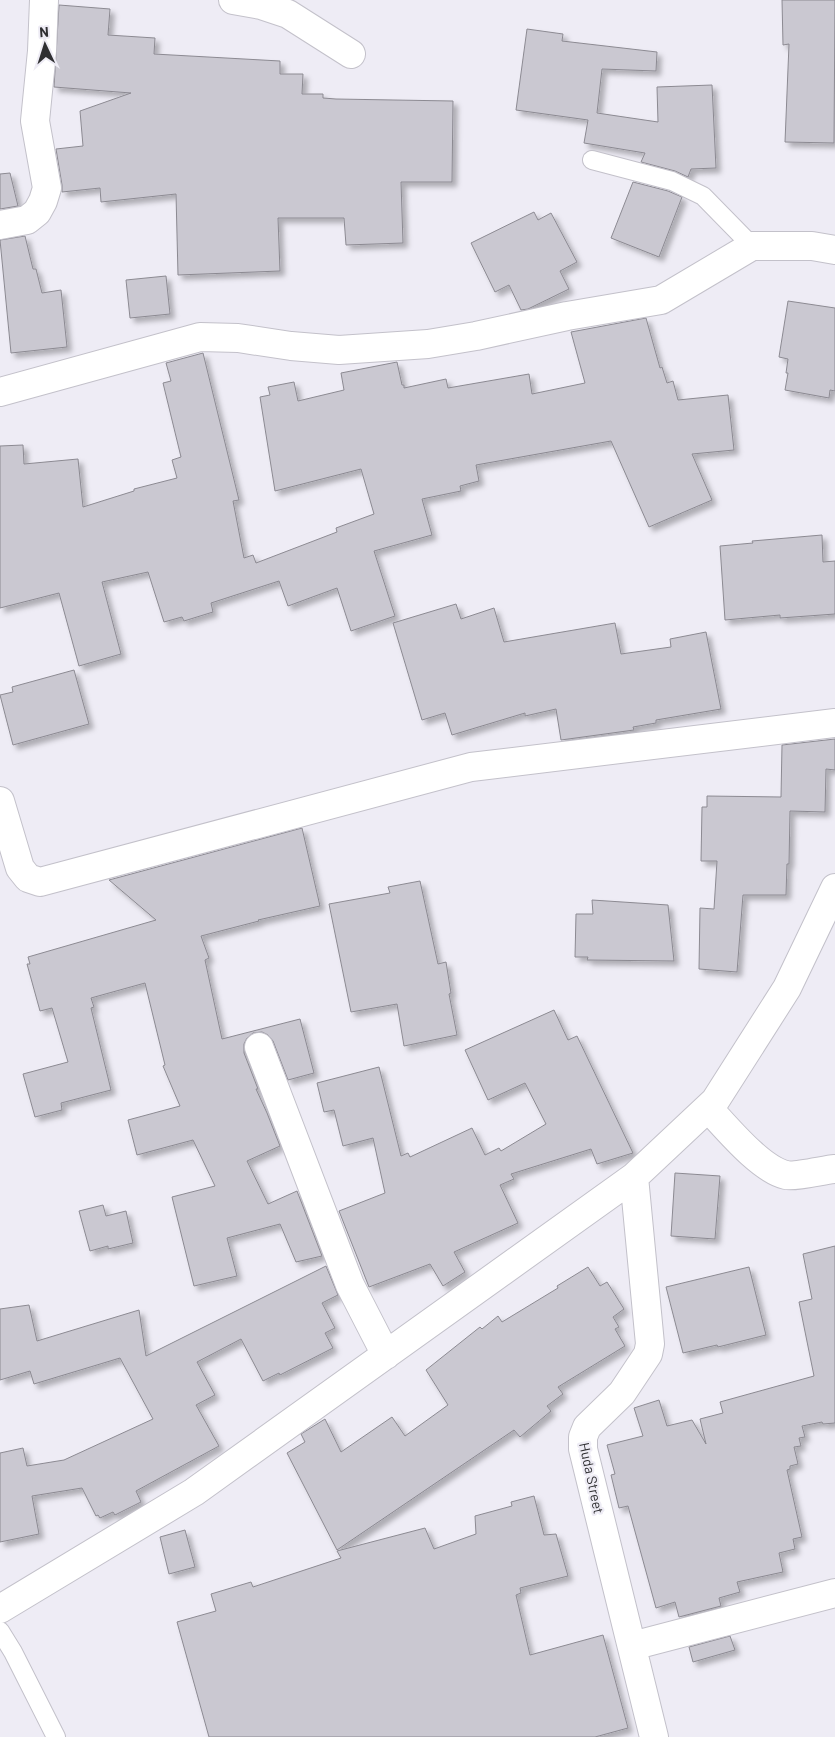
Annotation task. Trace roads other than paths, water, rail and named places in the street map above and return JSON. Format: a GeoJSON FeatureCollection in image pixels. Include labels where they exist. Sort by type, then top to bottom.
{"type":"FeatureCollection","features":[{"type":"Feature","properties":{"kind":"street"},"geometry":{"type":"LineString","coordinates":[[0,225],[27,220],[37,212],[44,201],[47,188],[35,121],[42,51],[44,0]]}},
{"type":"Feature","properties":{"kind":"street"},"geometry":{"type":"LineString","coordinates":[[233,0],[272,7],[288,14],[351,54]]}},
{"type":"Feature","properties":{"kind":"street"},"geometry":{"type":"LineString","coordinates":[[0,392],[200,336],[238,338],[291,346],[339,350],[428,344],[476,336],[567,316],[661,300],[752,246],[812,246],[835,250]]}},
{"type":"Feature","properties":{"kind":"street"},"geometry":{"type":"LineString","coordinates":[[0,801],[20,868],[28,878],[40,882],[471,767],[835,724]]}},
{"type":"Feature","properties":{"kind":"street"},"geometry":{"type":"LineString","coordinates":[[0,1609],[194,1492],[634,1177],[715,1101],[787,988],[835,888]]}},
{"type":"Feature","properties":{"kind":"street"},"geometry":{"type":"LineString","coordinates":[[259,1048],[350,1285],[386,1355]]}},
{"type":"Feature","properties":{"kind":"street"},"geometry":{"type":"LineString","coordinates":[[708,1108],[756,1158],[771,1169],[787,1175],[835,1169]]}},
{"type":"Feature","properties":{"kind":"street","name":"Huda Street"},"geometry":{"type":"LineString","coordinates":[[634,1177],[650,1344],[648,1354],[622,1392],[587,1427],[582,1437],[583,1449],[654,1737]]}},
{"type":"Feature","properties":{"kind":"street"},"geometry":{"type":"LineString","coordinates":[[632,1646],[835,1593]]}},
{"type":"Feature","properties":{"kind":"lane"},"geometry":{"type":"LineString","coordinates":[[592,160],[672,182],[703,196],[752,246]]}},
{"type":"Feature","properties":{"kind":"lane"},"geometry":{"type":"LineString","coordinates":[[0,1631],[13,1652],[56,1737]]}}]}
